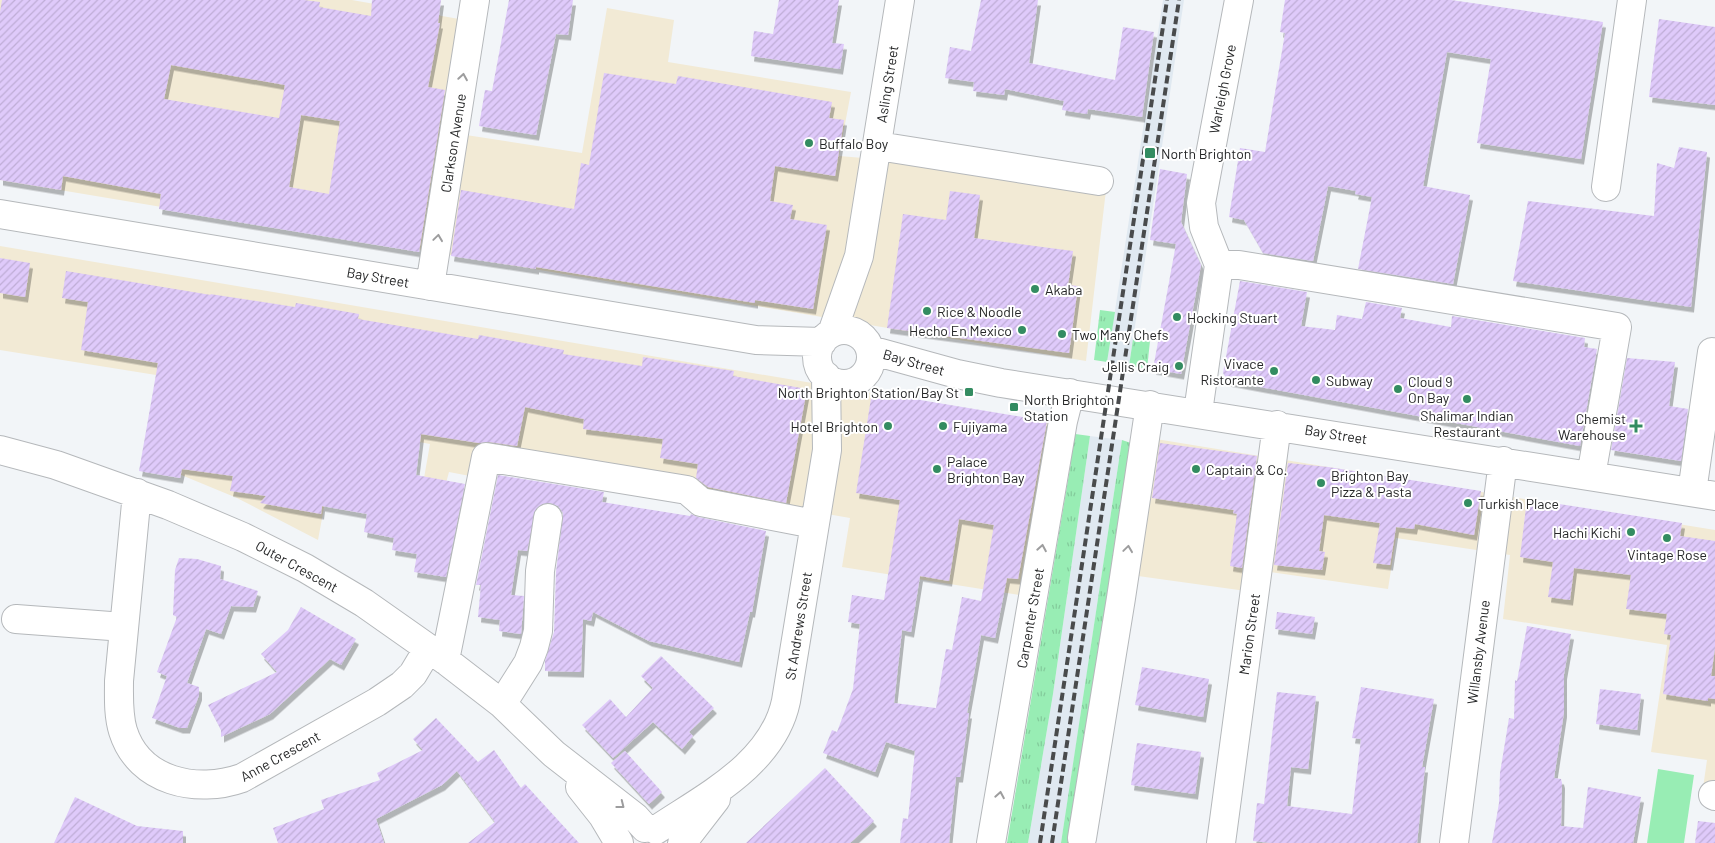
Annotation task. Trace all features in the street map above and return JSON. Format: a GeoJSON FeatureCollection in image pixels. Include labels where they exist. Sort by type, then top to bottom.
{"type":"FeatureCollection","features":[{"type":"Feature","properties":{"kind":"street","name":"Clarkson Avenue"},"geometry":{"type":"LineString","coordinates":[[430,286],[476,0]]}},
{"type":"Feature","properties":{"kind":"street","name":"Asling Street"},"geometry":{"type":"LineString","coordinates":[[824,353],[859,256],[900,0]]}},
{"type":"Feature","properties":{"kind":"street","name":"Warleigh Grove"},"geometry":{"type":"LineString","coordinates":[[1198,412],[1218,264],[1204,227],[1202,203],[1239,0]]}},
{"type":"Feature","properties":{"kind":"street"},"geometry":{"type":"LineString","coordinates":[[1606,187],[1632,0]]}},
{"type":"Feature","properties":{"kind":"street"},"geometry":{"type":"LineString","coordinates":[[878,146],[1099,181]]}},
{"type":"Feature","properties":{"kind":"street","name":"Bay Street"},"geometry":{"type":"LineString","coordinates":[[0,214],[756,340],[824,353],[842,384],[863,360],[1703,494]]}},
{"type":"Feature","properties":{"kind":"street","name":"Asling Street"},"geometry":{"type":"LineString","coordinates":[[859,256],[863,360]]}},
{"type":"Feature","properties":{"kind":"street"},"geometry":{"type":"LineString","coordinates":[[1218,264],[1240,265],[1617,327],[1590,476]]}},
{"type":"Feature","properties":{"kind":"street"},"geometry":{"type":"LineString","coordinates":[[824,353],[847,330],[863,360]]}},
{"type":"Feature","properties":{"kind":"street"},"geometry":{"type":"LineString","coordinates":[[1703,494],[1712,352],[1715,353]]}},
{"type":"Feature","properties":{"kind":"street","name":"St Andrews Street"},"geometry":{"type":"LineString","coordinates":[[682,843],[729,782],[772,740],[781,724],[827,450],[824,353]]}},
{"type":"Feature","properties":{"kind":"street","name":"St Andrews Street"},"geometry":{"type":"LineString","coordinates":[[827,450],[863,360]]}},
{"type":"Feature","properties":{"kind":"street","name":"Carpenter Street"},"geometry":{"type":"LineString","coordinates":[[992,843],[1062,430],[1070,393]]}},
{"type":"Feature","properties":{"kind":"street"},"geometry":{"type":"LineString","coordinates":[[1082,838],[1150,405]]}},
{"type":"Feature","properties":{"kind":"street","name":"Marion Street"},"geometry":{"type":"LineString","coordinates":[[1221,843],[1277,425]]}},
{"type":"Feature","properties":{"kind":"street","name":"Outer Crescent"},"geometry":{"type":"LineString","coordinates":[[0,450],[56,465],[137,493],[243,537],[305,568],[364,603],[437,654],[502,704],[554,754],[657,834]]}},
{"type":"Feature","properties":{"kind":"street"},"geometry":{"type":"LineString","coordinates":[[437,654],[486,458],[687,490],[701,502],[814,524]]}},
{"type":"Feature","properties":{"kind":"street","name":"Willansby Avenue"},"geometry":{"type":"LineString","coordinates":[[1454,843],[1503,461]]}},
{"type":"Feature","properties":{"kind":"street","name":"Anne Crescent"},"geometry":{"type":"LineString","coordinates":[[137,493],[119,681],[119,711],[123,731],[132,749],[153,772],[185,784],[203,786],[226,784],[242,778],[377,702],[408,680],[437,654]]}},
{"type":"Feature","properties":{"kind":"street"},"geometry":{"type":"LineString","coordinates":[[502,704],[528,663],[538,631],[540,571],[548,518]]}},
{"type":"Feature","properties":{"kind":"street"},"geometry":{"type":"LineString","coordinates":[[16,619],[124,627]]}},
{"type":"Feature","properties":{"kind":"street","name":"Outer Crescent"},"geometry":{"type":"LineString","coordinates":[[554,754],[603,816],[620,843]]}},
{"type":"Feature","properties":{"kind":"street","name":"St Andrews Street"},"geometry":{"type":"LineString","coordinates":[[620,843],[630,832],[657,834],[729,782]]}},
{"type":"Feature","properties":{"kind":"shaded area"},"geometry":{"type":"Polygon","coordinates":[[[0,0],[352,0],[459,19],[446,90],[472,95],[466,135],[582,153],[607,8],[674,20],[668,62],[851,92],[839,156],[912,162],[1106,190],[1086,361],[0,180],[0,0]]]}},
{"type":"Feature","properties":{"kind":"shaded area"},"geometry":{"type":"Polygon","coordinates":[[[1163,0],[1184,0],[1129,366],[1107,362],[1163,0]]]}},
{"type":"Feature","properties":{"kind":"shaded area"},"geometry":{"type":"Polygon","coordinates":[[[0,246],[1049,423],[1019,595],[842,567],[850,518],[747,500],[732,494],[481,452],[475,477],[449,472],[446,483],[424,478],[430,444],[339,427],[318,540],[237,498],[145,460],[156,375],[0,350],[0,246]]]}},
{"type":"Feature","properties":{"kind":"shaded area"},"geometry":{"type":"Polygon","coordinates":[[[1090,436],[1122,440],[1073,765],[1061,843],[1028,843],[1053,694],[1090,436]]]}},
{"type":"Feature","properties":{"kind":"shaded area"},"geometry":{"type":"Polygon","coordinates":[[[1156,439],[1715,530],[1715,805],[1701,802],[1707,760],[1651,752],[1667,645],[1503,619],[1510,555],[1396,538],[1388,589],[1249,569],[1246,591],[1138,576],[1156,439]]]}},
{"type":"Feature","properties":{"kind":"green space"},"geometry":{"type":"Polygon","coordinates":[[[1100,310],[1115,312],[1107,362],[1094,360],[1100,310]]]}},
{"type":"Feature","properties":{"kind":"green space"},"geometry":{"type":"Polygon","coordinates":[[[1133,339],[1150,341],[1147,369],[1129,366],[1133,339]]]}},
{"type":"Feature","properties":{"kind":"green space"},"geometry":{"type":"Polygon","coordinates":[[[1068,433],[1090,436],[1053,694],[1028,843],[1007,843],[1071,462],[1066,445],[1068,433]]]}},
{"type":"Feature","properties":{"kind":"green space"},"geometry":{"type":"Polygon","coordinates":[[[1122,440],[1131,443],[1074,843],[1061,843],[1122,440]]]}},
{"type":"Feature","properties":{"kind":"green space"},"geometry":{"type":"Polygon","coordinates":[[[1658,769],[1694,775],[1684,843],[1647,843],[1658,769]]]}},
{"type":"Feature","properties":{"kind":"building"},"geometry":{"type":"Polygon","coordinates":[[[2,0],[304,0],[320,2],[319,7],[371,16],[372,0],[441,0],[438,23],[440,23],[428,87],[445,90],[419,252],[159,209],[161,194],[63,176],[61,190],[0,180],[0,12],[2,0]],[[171,65],[164,99],[279,118],[285,85],[171,65]],[[301,115],[289,187],[329,194],[340,121],[301,115]]]}},
{"type":"Feature","properties":{"kind":"building"},"geometry":{"type":"Polygon","coordinates":[[[509,0],[573,0],[568,35],[556,34],[536,135],[479,126],[485,90],[492,91],[509,0]]]}},
{"type":"Feature","properties":{"kind":"building"},"geometry":{"type":"Polygon","coordinates":[[[779,0],[839,0],[832,43],[844,44],[840,69],[751,56],[754,31],[773,34],[779,0]]]}},
{"type":"Feature","properties":{"kind":"building"},"geometry":{"type":"Polygon","coordinates":[[[981,0],[1038,0],[1029,63],[1115,80],[1123,27],[1154,32],[1142,117],[1088,109],[1087,114],[1062,110],[1064,101],[1005,89],[1004,95],[973,91],[974,82],[945,78],[950,47],[971,51],[981,0]]]}},
{"type":"Feature","properties":{"kind":"building"},"geometry":{"type":"Polygon","coordinates":[[[1285,0],[1451,0],[1603,22],[1581,159],[1477,143],[1491,59],[1447,52],[1423,186],[1470,195],[1453,284],[1358,269],[1372,197],[1355,194],[1356,191],[1328,186],[1313,261],[1263,253],[1244,220],[1229,217],[1240,148],[1265,152],[1285,33],[1280,32],[1285,0]]]}},
{"type":"Feature","properties":{"kind":"building"},"geometry":{"type":"Polygon","coordinates":[[[1659,19],[1715,27],[1715,105],[1649,97],[1659,19]]]}},
{"type":"Feature","properties":{"kind":"building"},"geometry":{"type":"Polygon","coordinates":[[[604,73],[676,84],[678,76],[832,102],[829,118],[844,120],[835,176],[775,166],[770,201],[793,205],[790,219],[827,225],[813,309],[755,300],[755,303],[536,267],[536,269],[451,256],[461,190],[574,209],[581,163],[589,165],[604,73]]]}},
{"type":"Feature","properties":{"kind":"building"},"geometry":{"type":"Polygon","coordinates":[[[1679,147],[1707,152],[1691,307],[1513,281],[1528,201],[1654,216],[1657,163],[1674,168],[1679,147]]]}},
{"type":"Feature","properties":{"kind":"building","name":"Hocking Stuart"},"geometry":{"type":"Polygon","coordinates":[[[1160,169],[1187,174],[1181,222],[1201,265],[1181,374],[1153,369],[1176,244],[1150,240],[1160,169]]]}},
{"type":"Feature","properties":{"kind":"building"},"geometry":{"type":"Polygon","coordinates":[[[950,191],[980,195],[974,238],[1073,251],[1068,285],[1078,286],[1069,353],[887,328],[903,214],[946,220],[950,191]]]}},
{"type":"Feature","properties":{"kind":"building"},"geometry":{"type":"Polygon","coordinates":[[[0,258],[30,263],[25,297],[0,293],[0,258]]]}},
{"type":"Feature","properties":{"kind":"building"},"geometry":{"type":"Polygon","coordinates":[[[66,271],[295,307],[296,303],[359,314],[358,319],[478,339],[479,335],[564,350],[563,354],[642,366],[643,357],[734,371],[733,376],[807,389],[786,503],[708,487],[696,478],[698,464],[660,458],[663,439],[583,429],[584,419],[525,407],[517,446],[489,442],[479,443],[421,434],[416,475],[465,484],[446,577],[414,572],[417,554],[392,550],[394,538],[364,532],[367,514],[322,506],[321,514],[260,503],[266,496],[230,491],[233,476],[182,469],[180,478],[139,471],[158,363],[81,350],[88,302],[62,298],[66,271]]]}},
{"type":"Feature","properties":{"kind":"building"},"geometry":{"type":"Polygon","coordinates":[[[1240,281],[1307,292],[1301,326],[1335,330],[1337,315],[1362,319],[1366,302],[1402,308],[1400,318],[1451,327],[1452,316],[1585,338],[1584,347],[1597,349],[1580,446],[1228,381],[1223,373],[1240,281]]]}},
{"type":"Feature","properties":{"kind":"building"},"geometry":{"type":"Polygon","coordinates":[[[1627,358],[1675,362],[1669,406],[1688,409],[1681,461],[1611,450],[1627,358]]]}},
{"type":"Feature","properties":{"kind":"building"},"geometry":{"type":"Polygon","coordinates":[[[872,392],[1047,421],[1018,579],[1007,578],[995,638],[981,635],[967,713],[969,713],[960,777],[956,777],[949,843],[900,843],[903,818],[908,819],[915,751],[886,742],[875,772],[823,753],[832,730],[837,732],[853,689],[860,624],[848,622],[852,595],[884,600],[900,500],[856,493],[872,392]],[[959,519],[949,581],[920,576],[911,632],[902,630],[894,703],[936,708],[946,649],[952,650],[962,597],[981,601],[994,525],[959,519]]]}},
{"type":"Feature","properties":{"kind":"building"},"geometry":{"type":"Polygon","coordinates":[[[1160,443],[1257,456],[1242,568],[1230,566],[1237,514],[1233,513],[1234,510],[1152,498],[1160,443]]]}},
{"type":"Feature","properties":{"kind":"building"},"geometry":{"type":"Polygon","coordinates":[[[1288,463],[1328,467],[1481,491],[1474,535],[1415,524],[1414,529],[1396,527],[1390,565],[1373,563],[1380,523],[1324,515],[1319,551],[1325,552],[1322,570],[1274,565],[1288,463]]]}},
{"type":"Feature","properties":{"kind":"building"},"geometry":{"type":"Polygon","coordinates":[[[498,475],[604,492],[602,502],[690,516],[691,514],[766,531],[752,612],[750,612],[739,662],[649,641],[593,612],[591,621],[583,619],[581,672],[545,671],[545,661],[554,632],[556,572],[563,513],[558,506],[550,503],[542,504],[536,509],[527,551],[518,550],[511,595],[524,596],[521,634],[499,631],[500,620],[478,617],[481,585],[476,585],[498,475]]]}},
{"type":"Feature","properties":{"kind":"building"},"geometry":{"type":"Polygon","coordinates":[[[1527,499],[1682,523],[1680,536],[1715,541],[1715,648],[1711,676],[1715,676],[1715,699],[1708,698],[1708,701],[1663,694],[1671,635],[1664,634],[1667,614],[1626,609],[1631,575],[1574,568],[1570,600],[1548,597],[1553,562],[1520,557],[1527,499]]]}},
{"type":"Feature","properties":{"kind":"building"},"geometry":{"type":"Polygon","coordinates":[[[179,558],[197,559],[221,566],[220,579],[258,591],[253,607],[231,606],[221,634],[206,629],[187,683],[199,687],[199,695],[187,728],[180,728],[152,718],[167,676],[157,672],[177,617],[173,615],[175,570],[179,558]]]}},
{"type":"Feature","properties":{"kind":"building"},"geometry":{"type":"Polygon","coordinates":[[[301,607],[356,639],[341,665],[330,659],[270,714],[221,737],[221,730],[208,705],[277,672],[261,654],[288,630],[301,607]]]}},
{"type":"Feature","properties":{"kind":"building"},"geometry":{"type":"Polygon","coordinates":[[[1277,612],[1315,617],[1312,634],[1275,629],[1277,612]]]}},
{"type":"Feature","properties":{"kind":"building"},"geometry":{"type":"Polygon","coordinates":[[[1527,626],[1571,634],[1564,674],[1564,712],[1554,778],[1561,779],[1562,783],[1561,826],[1583,828],[1588,787],[1641,797],[1633,843],[1492,843],[1499,803],[1500,773],[1509,718],[1514,719],[1515,680],[1517,681],[1527,626]]]}},
{"type":"Feature","properties":{"kind":"building"},"geometry":{"type":"Polygon","coordinates":[[[661,656],[714,708],[689,732],[693,736],[682,749],[653,722],[613,758],[582,725],[610,699],[626,717],[653,688],[641,676],[661,656]]]}},
{"type":"Feature","properties":{"kind":"building"},"geometry":{"type":"Polygon","coordinates":[[[1142,667],[1209,679],[1203,717],[1135,705],[1142,667]]]}},
{"type":"Feature","properties":{"kind":"building"},"geometry":{"type":"Polygon","coordinates":[[[1361,687],[1434,699],[1422,767],[1425,767],[1417,843],[1271,843],[1253,841],[1257,803],[1264,804],[1277,692],[1316,696],[1308,769],[1291,767],[1287,806],[1352,814],[1361,739],[1352,738],[1361,687]]]}},
{"type":"Feature","properties":{"kind":"building"},"geometry":{"type":"Polygon","coordinates":[[[1600,689],[1641,694],[1637,730],[1596,724],[1600,689]]]}},
{"type":"Feature","properties":{"kind":"building"},"geometry":{"type":"Polygon","coordinates":[[[436,718],[478,762],[494,750],[521,788],[525,784],[579,843],[468,843],[495,822],[457,771],[442,785],[376,819],[384,843],[278,843],[273,828],[324,809],[321,800],[380,780],[377,773],[423,750],[413,739],[436,718]]]}},
{"type":"Feature","properties":{"kind":"building"},"geometry":{"type":"Polygon","coordinates":[[[1137,743],[1201,752],[1195,794],[1131,785],[1137,743]]]}},
{"type":"Feature","properties":{"kind":"building"},"geometry":{"type":"Polygon","coordinates":[[[625,751],[662,792],[649,804],[611,763],[625,751]]]}},
{"type":"Feature","properties":{"kind":"building"},"geometry":{"type":"Polygon","coordinates":[[[825,768],[874,821],[850,843],[746,843],[825,768]]]}},
{"type":"Feature","properties":{"kind":"building"},"geometry":{"type":"Polygon","coordinates":[[[75,797],[137,826],[183,831],[183,843],[54,843],[75,797]]]}},
{"type":"Feature","properties":{"kind":"building"},"geometry":{"type":"Polygon","coordinates":[[[1698,821],[1715,823],[1715,843],[1695,843],[1698,821]]]}},
{"type":"Feature","properties":{"kind":"railway"},"geometry":{"type":"LineString","coordinates":[[1040,843],[1167,0]]}},
{"type":"Feature","properties":{"kind":"railway"},"geometry":{"type":"LineString","coordinates":[[1052,843],[1179,0]]}},
{"type":"Feature","properties":{"kind":"place","name":"Buffalo Boy"},"geometry":{"type":"Point","coordinates":[809,143]}},
{"type":"Feature","properties":{"kind":"place","name":"North Brighton"},"geometry":{"type":"Point","coordinates":[1150,153]}},
{"type":"Feature","properties":{"kind":"place","name":"Akaba"},"geometry":{"type":"Point","coordinates":[1035,289]}},
{"type":"Feature","properties":{"kind":"place","name":"Rice & Noodle"},"geometry":{"type":"Point","coordinates":[927,311]}},
{"type":"Feature","properties":{"kind":"place","name":"Hocking Stuart"},"geometry":{"type":"Point","coordinates":[1177,317]}},
{"type":"Feature","properties":{"kind":"place","name":"Hecho En Mexico"},"geometry":{"type":"Point","coordinates":[1022,330]}},
{"type":"Feature","properties":{"kind":"place","name":"Two Many Chefs"},"geometry":{"type":"Point","coordinates":[1062,334]}},
{"type":"Feature","properties":{"kind":"place","name":"Jellis Craig"},"geometry":{"type":"Point","coordinates":[1179,366]}},
{"type":"Feature","properties":{"kind":"place","name":"Vivace Ristorante"},"geometry":{"type":"Point","coordinates":[1274,371]}},
{"type":"Feature","properties":{"kind":"place","name":"Subway"},"geometry":{"type":"Point","coordinates":[1316,380]}},
{"type":"Feature","properties":{"kind":"place","name":"Cloud 9 On Bay"},"geometry":{"type":"Point","coordinates":[1398,389]}},
{"type":"Feature","properties":{"kind":"place","name":"North Brighton Station/Bay St"},"geometry":{"type":"Point","coordinates":[969,392]}},
{"type":"Feature","properties":{"kind":"place","name":"Shalimar Indian Restaurant"},"geometry":{"type":"Point","coordinates":[1467,399]}},
{"type":"Feature","properties":{"kind":"place","name":"North Brighton Station"},"geometry":{"type":"Point","coordinates":[1014,407]}},
{"type":"Feature","properties":{"kind":"place","name":"Hotel Brighton"},"geometry":{"type":"Point","coordinates":[888,426]}},
{"type":"Feature","properties":{"kind":"place","name":"Fujiyama"},"geometry":{"type":"Point","coordinates":[943,426]}},
{"type":"Feature","properties":{"kind":"place","name":"Chemist Warehouse"},"geometry":{"type":"Point","coordinates":[1636,426]}},
{"type":"Feature","properties":{"kind":"place","name":"Palace Brighton Bay"},"geometry":{"type":"Point","coordinates":[937,469]}},
{"type":"Feature","properties":{"kind":"place","name":"Captain & Co."},"geometry":{"type":"Point","coordinates":[1196,469]}},
{"type":"Feature","properties":{"kind":"place","name":"Brighton Bay Pizza & Pasta"},"geometry":{"type":"Point","coordinates":[1321,483]}},
{"type":"Feature","properties":{"kind":"place","name":"Turkish Place"},"geometry":{"type":"Point","coordinates":[1468,503]}},
{"type":"Feature","properties":{"kind":"place","name":"Hachi Kichi"},"geometry":{"type":"Point","coordinates":[1631,532]}},
{"type":"Feature","properties":{"kind":"place","name":"Vintage Rose"},"geometry":{"type":"Point","coordinates":[1667,538]}}]}
